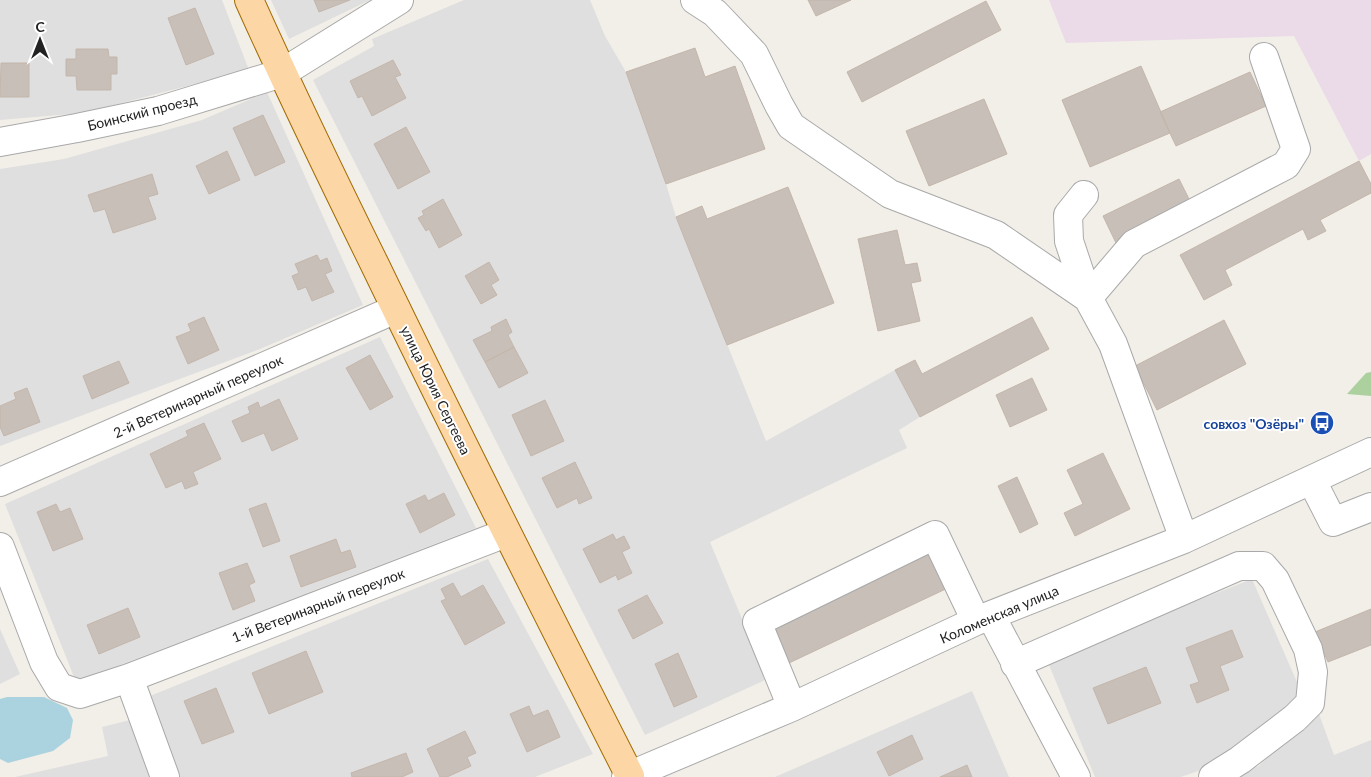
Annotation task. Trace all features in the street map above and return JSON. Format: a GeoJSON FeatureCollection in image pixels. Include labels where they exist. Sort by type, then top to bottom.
{"type":"FeatureCollection","features":[{"type":"Feature","properties":{"kind":"main road","name":"улица Юрия Сергеева"},"geometry":{"type":"LineString","coordinates":[[249,0],[282,73],[506,533],[639,774]]}},
{"type":"Feature","properties":{"kind":"street","name":"Боинский проезд"},"geometry":{"type":"LineString","coordinates":[[0,142],[158,111],[282,73],[399,0]]}},
{"type":"Feature","properties":{"kind":"street"},"geometry":{"type":"LineString","coordinates":[[695,0],[715,13],[754,54],[791,126],[890,194],[996,235],[1088,298]]}},
{"type":"Feature","properties":{"kind":"street"},"geometry":{"type":"LineString","coordinates":[[1088,298],[1134,244],[1286,165],[1296,149],[1264,57]]}},
{"type":"Feature","properties":{"kind":"street"},"geometry":{"type":"LineString","coordinates":[[1084,195],[1068,215],[1069,240],[1088,298],[1114,344],[1184,539]]}},
{"type":"Feature","properties":{"kind":"street","name":"2-й Ветеринарный переулок"},"geometry":{"type":"LineString","coordinates":[[0,482],[396,309]]}},
{"type":"Feature","properties":{"kind":"street","name":"Коломенская улица"},"geometry":{"type":"LineString","coordinates":[[639,774],[792,707],[983,619],[1184,539],[1371,452]]}},
{"type":"Feature","properties":{"kind":"street"},"geometry":{"type":"LineString","coordinates":[[1312,480],[1334,522],[1371,507]]}},
{"type":"Feature","properties":{"kind":"street","name":"1-й Ветеринарный переулок"},"geometry":{"type":"LineString","coordinates":[[0,547],[44,662],[59,687],[80,694],[129,678],[506,533]]}},
{"type":"Feature","properties":{"kind":"street"},"geometry":{"type":"LineString","coordinates":[[792,707],[757,622],[935,535],[983,619],[1015,664],[1076,777]]}},
{"type":"Feature","properties":{"kind":"street"},"geometry":{"type":"LineString","coordinates":[[1015,664],[1239,566],[1263,566],[1275,580],[1308,649],[1313,672],[1310,703],[1295,718],[1240,760],[1213,777]]}},
{"type":"Feature","properties":{"kind":"street"},"geometry":{"type":"LineString","coordinates":[[129,678],[165,777]]}},
{"type":"Feature","properties":{"kind":"shaded area"},"geometry":{"type":"Polygon","coordinates":[[[0,0],[222,0],[249,70],[83,113],[0,120],[0,0]]]}},
{"type":"Feature","properties":{"kind":"shaded area"},"geometry":{"type":"Polygon","coordinates":[[[271,0],[370,0],[289,39],[271,0]]]}},
{"type":"Feature","properties":{"kind":"shaded area"},"geometry":{"type":"Polygon","coordinates":[[[464,0],[590,0],[605,36],[626,72],[676,217],[766,441],[895,370],[920,417],[899,430],[907,448],[710,542],[767,679],[645,735],[313,80],[374,46],[372,39],[464,0]]]}},
{"type":"Feature","properties":{"kind":"shaded area"},"geometry":{"type":"Polygon","coordinates":[[[1049,0],[1371,0],[1371,154],[1359,161],[1294,36],[1066,43],[1049,0]]]}},
{"type":"Feature","properties":{"kind":"shaded area"},"geometry":{"type":"Polygon","coordinates":[[[267,92],[363,305],[260,349],[0,446],[0,169],[64,159],[202,120],[267,92]]]}},
{"type":"Feature","properties":{"kind":"shaded area"},"geometry":{"type":"Polygon","coordinates":[[[380,337],[476,528],[76,682],[5,504],[380,337]]]}},
{"type":"Feature","properties":{"kind":"shaded area"},"geometry":{"type":"Polygon","coordinates":[[[488,559],[593,754],[535,777],[179,777],[150,696],[488,559]]]}},
{"type":"Feature","properties":{"kind":"shaded area"},"geometry":{"type":"Polygon","coordinates":[[[1252,579],[1300,689],[1294,710],[1218,764],[1181,777],[1095,777],[1047,660],[1252,579]]]}},
{"type":"Feature","properties":{"kind":"shaded area"},"geometry":{"type":"Polygon","coordinates":[[[0,629],[20,674],[0,684],[0,629]]]}},
{"type":"Feature","properties":{"kind":"shaded area"},"geometry":{"type":"Polygon","coordinates":[[[972,691],[1009,777],[775,777],[972,691]]]}},
{"type":"Feature","properties":{"kind":"shaded area"},"geometry":{"type":"Polygon","coordinates":[[[1319,714],[1334,755],[1371,740],[1371,777],[1229,777],[1259,766],[1287,737],[1319,714]]]}},
{"type":"Feature","properties":{"kind":"shaded area"},"geometry":{"type":"Polygon","coordinates":[[[134,719],[156,777],[15,777],[108,756],[102,727],[134,719]]]}},
{"type":"Feature","properties":{"kind":"green space"},"geometry":{"type":"Polygon","coordinates":[[[1371,372],[1371,396],[1347,394],[1366,373],[1371,372]]]}},
{"type":"Feature","properties":{"kind":"water"},"geometry":{"type":"Polygon","coordinates":[[[7,697],[44,697],[67,708],[73,720],[70,738],[53,751],[8,763],[0,759],[0,699],[7,697]]]}},
{"type":"Feature","properties":{"kind":"building"},"geometry":{"type":"Polygon","coordinates":[[[314,0],[350,0],[319,12],[314,0]]]}},
{"type":"Feature","properties":{"kind":"building"},"geometry":{"type":"Polygon","coordinates":[[[808,0],[851,0],[816,16],[808,0]]]}},
{"type":"Feature","properties":{"kind":"building"},"geometry":{"type":"Polygon","coordinates":[[[986,1],[1001,30],[862,102],[847,72],[986,1]]]}},
{"type":"Feature","properties":{"kind":"building"},"geometry":{"type":"Polygon","coordinates":[[[195,8],[214,54],[186,65],[168,18],[195,8]]]}},
{"type":"Feature","properties":{"kind":"building"},"geometry":{"type":"Polygon","coordinates":[[[695,48],[705,77],[735,66],[765,149],[666,184],[626,72],[695,48]]]}},
{"type":"Feature","properties":{"kind":"building"},"geometry":{"type":"Polygon","coordinates":[[[76,49],[108,49],[109,57],[117,57],[117,74],[111,74],[111,90],[77,90],[76,76],[66,76],[66,59],[76,59],[76,49]]]}},
{"type":"Feature","properties":{"kind":"building"},"geometry":{"type":"Polygon","coordinates":[[[393,60],[401,75],[395,77],[406,98],[372,116],[362,96],[358,98],[350,81],[393,60]]]}},
{"type":"Feature","properties":{"kind":"building"},"geometry":{"type":"Polygon","coordinates":[[[1,63],[29,63],[29,97],[0,97],[1,63]]]}},
{"type":"Feature","properties":{"kind":"building"},"geometry":{"type":"Polygon","coordinates":[[[1141,66],[1170,133],[1090,167],[1062,100],[1141,66]]]}},
{"type":"Feature","properties":{"kind":"building"},"geometry":{"type":"Polygon","coordinates":[[[1250,72],[1266,106],[1176,146],[1160,112],[1250,72]]]}},
{"type":"Feature","properties":{"kind":"building"},"geometry":{"type":"Polygon","coordinates":[[[984,99],[1007,154],[929,186],[906,131],[984,99]]]}},
{"type":"Feature","properties":{"kind":"building"},"geometry":{"type":"Polygon","coordinates":[[[263,115],[285,162],[255,176],[233,128],[263,115]]]}},
{"type":"Feature","properties":{"kind":"building"},"geometry":{"type":"Polygon","coordinates":[[[406,127],[430,172],[398,189],[374,144],[406,127]]]}},
{"type":"Feature","properties":{"kind":"building"},"geometry":{"type":"Polygon","coordinates":[[[227,151],[240,180],[209,194],[196,166],[227,151]]]}},
{"type":"Feature","properties":{"kind":"building"},"geometry":{"type":"Polygon","coordinates":[[[1359,161],[1371,184],[1371,193],[1320,220],[1326,231],[1308,240],[1303,229],[1225,270],[1232,285],[1204,300],[1180,255],[1359,161]]]}},
{"type":"Feature","properties":{"kind":"building"},"geometry":{"type":"Polygon","coordinates":[[[152,174],[158,194],[148,197],[156,219],[113,233],[105,209],[94,212],[88,195],[152,174]]]}},
{"type":"Feature","properties":{"kind":"building"},"geometry":{"type":"Polygon","coordinates":[[[1179,179],[1193,207],[1117,245],[1103,216],[1179,179]]]}},
{"type":"Feature","properties":{"kind":"building"},"geometry":{"type":"Polygon","coordinates":[[[788,187],[834,303],[727,345],[676,217],[702,206],[707,219],[788,187]]]}},
{"type":"Feature","properties":{"kind":"building"},"geometry":{"type":"Polygon","coordinates":[[[443,199],[462,235],[439,248],[429,229],[426,231],[418,218],[424,215],[422,211],[443,199]]]}},
{"type":"Feature","properties":{"kind":"building"},"geometry":{"type":"Polygon","coordinates":[[[897,230],[905,265],[917,263],[921,281],[911,283],[920,321],[878,331],[858,239],[897,230]]]}},
{"type":"Feature","properties":{"kind":"building"},"geometry":{"type":"Polygon","coordinates":[[[317,255],[320,261],[327,258],[332,271],[325,274],[334,292],[312,301],[306,287],[298,290],[292,276],[299,273],[295,264],[317,255]]]}},
{"type":"Feature","properties":{"kind":"building"},"geometry":{"type":"Polygon","coordinates":[[[489,262],[499,280],[491,285],[497,295],[481,304],[465,276],[489,262]]]}},
{"type":"Feature","properties":{"kind":"building"},"geometry":{"type":"Polygon","coordinates":[[[204,317],[219,350],[188,364],[176,337],[191,331],[188,324],[204,317]]]}},
{"type":"Feature","properties":{"kind":"building"},"geometry":{"type":"Polygon","coordinates":[[[1032,317],[1049,349],[920,417],[895,370],[915,360],[922,374],[1032,317]]]}},
{"type":"Feature","properties":{"kind":"building"},"geometry":{"type":"Polygon","coordinates":[[[506,319],[512,332],[508,335],[514,347],[485,362],[473,340],[492,331],[491,327],[506,319]]]}},
{"type":"Feature","properties":{"kind":"building"},"geometry":{"type":"Polygon","coordinates":[[[1224,320],[1246,364],[1157,410],[1135,366],[1224,320]]]}},
{"type":"Feature","properties":{"kind":"building"},"geometry":{"type":"Polygon","coordinates":[[[514,347],[528,373],[499,388],[485,362],[514,347]]]}},
{"type":"Feature","properties":{"kind":"building"},"geometry":{"type":"Polygon","coordinates":[[[370,355],[393,397],[370,410],[346,368],[370,355]]]}},
{"type":"Feature","properties":{"kind":"building"},"geometry":{"type":"Polygon","coordinates":[[[119,361],[129,383],[92,399],[83,376],[119,361]]]}},
{"type":"Feature","properties":{"kind":"building"},"geometry":{"type":"Polygon","coordinates":[[[1032,378],[1047,410],[1010,427],[996,395],[1032,378]]]}},
{"type":"Feature","properties":{"kind":"building"},"geometry":{"type":"Polygon","coordinates":[[[27,388],[40,422],[4,436],[0,427],[0,406],[16,399],[14,393],[27,388]]]}},
{"type":"Feature","properties":{"kind":"building"},"geometry":{"type":"Polygon","coordinates":[[[279,399],[298,439],[272,451],[264,433],[242,442],[232,421],[250,413],[248,407],[258,402],[260,408],[279,399]]]}},
{"type":"Feature","properties":{"kind":"building"},"geometry":{"type":"Polygon","coordinates":[[[545,400],[564,441],[531,456],[512,415],[545,400]]]}},
{"type":"Feature","properties":{"kind":"building"},"geometry":{"type":"Polygon","coordinates":[[[204,423],[221,459],[193,472],[198,484],[185,489],[182,481],[166,488],[150,454],[188,436],[186,431],[204,423]]]}},
{"type":"Feature","properties":{"kind":"building"},"geometry":{"type":"Polygon","coordinates":[[[1103,453],[1130,509],[1075,536],[1064,513],[1083,504],[1067,470],[1103,453]]]}},
{"type":"Feature","properties":{"kind":"building"},"geometry":{"type":"Polygon","coordinates":[[[575,462],[592,498],[579,504],[577,498],[557,508],[542,478],[575,462]]]}},
{"type":"Feature","properties":{"kind":"building"},"geometry":{"type":"Polygon","coordinates":[[[1017,477],[1038,524],[1020,533],[998,486],[1017,477]]]}},
{"type":"Feature","properties":{"kind":"building"},"geometry":{"type":"Polygon","coordinates":[[[444,493],[455,515],[420,533],[406,504],[425,495],[428,501],[444,493]]]}},
{"type":"Feature","properties":{"kind":"building"},"geometry":{"type":"Polygon","coordinates":[[[266,503],[280,541],[263,547],[249,509],[266,503]]]}},
{"type":"Feature","properties":{"kind":"building"},"geometry":{"type":"Polygon","coordinates":[[[56,504],[60,512],[70,508],[83,539],[53,551],[37,512],[56,504]]]}},
{"type":"Feature","properties":{"kind":"building"},"geometry":{"type":"Polygon","coordinates":[[[613,534],[616,540],[624,536],[630,548],[622,552],[632,573],[618,580],[616,575],[600,583],[583,549],[613,534]]]}},
{"type":"Feature","properties":{"kind":"building"},"geometry":{"type":"Polygon","coordinates":[[[336,539],[341,553],[350,550],[356,567],[301,587],[290,556],[336,539]]]}},
{"type":"Feature","properties":{"kind":"building"},"geometry":{"type":"Polygon","coordinates":[[[933,544],[952,586],[789,663],[769,621],[933,544]]]}},
{"type":"Feature","properties":{"kind":"building"},"geometry":{"type":"Polygon","coordinates":[[[247,563],[255,582],[249,585],[255,601],[233,610],[219,573],[247,563]]]}},
{"type":"Feature","properties":{"kind":"building"},"geometry":{"type":"Polygon","coordinates":[[[453,583],[461,597],[483,585],[505,623],[465,645],[441,601],[446,599],[441,589],[453,583]]]}},
{"type":"Feature","properties":{"kind":"building"},"geometry":{"type":"Polygon","coordinates":[[[647,595],[663,623],[633,639],[618,610],[647,595]]]}},
{"type":"Feature","properties":{"kind":"building"},"geometry":{"type":"Polygon","coordinates":[[[128,608],[140,637],[99,654],[87,625],[128,608]]]}},
{"type":"Feature","properties":{"kind":"building"},"geometry":{"type":"Polygon","coordinates":[[[1371,609],[1371,645],[1328,662],[1315,632],[1371,609]]]}},
{"type":"Feature","properties":{"kind":"building"},"geometry":{"type":"Polygon","coordinates":[[[1232,630],[1243,657],[1220,666],[1229,690],[1197,703],[1190,685],[1199,682],[1186,648],[1232,630]]]}},
{"type":"Feature","properties":{"kind":"building"},"geometry":{"type":"Polygon","coordinates":[[[306,651],[323,692],[269,714],[252,673],[306,651]]]}},
{"type":"Feature","properties":{"kind":"building"},"geometry":{"type":"Polygon","coordinates":[[[678,653],[697,697],[674,707],[655,664],[678,653]]]}},
{"type":"Feature","properties":{"kind":"building"},"geometry":{"type":"Polygon","coordinates":[[[1146,667],[1161,703],[1108,724],[1093,688],[1146,667]]]}},
{"type":"Feature","properties":{"kind":"building"},"geometry":{"type":"Polygon","coordinates":[[[216,688],[234,732],[202,744],[184,701],[216,688]]]}},
{"type":"Feature","properties":{"kind":"building"},"geometry":{"type":"Polygon","coordinates":[[[529,706],[533,716],[548,710],[560,737],[527,752],[510,714],[529,706]]]}},
{"type":"Feature","properties":{"kind":"building"},"geometry":{"type":"Polygon","coordinates":[[[465,731],[476,753],[467,757],[471,766],[447,777],[440,777],[427,749],[465,731]]]}},
{"type":"Feature","properties":{"kind":"building"},"geometry":{"type":"Polygon","coordinates":[[[912,735],[923,759],[889,776],[877,752],[912,735]]]}},
{"type":"Feature","properties":{"kind":"building"},"geometry":{"type":"Polygon","coordinates":[[[406,753],[413,772],[402,777],[352,777],[351,773],[406,753]]]}},
{"type":"Feature","properties":{"kind":"building"},"geometry":{"type":"Polygon","coordinates":[[[967,765],[972,777],[940,777],[967,765]]]}},
{"type":"Feature","properties":{"kind":"place","name":"совхоз \"Озёры\""},"geometry":{"type":"Point","coordinates":[1322,423]}}]}
